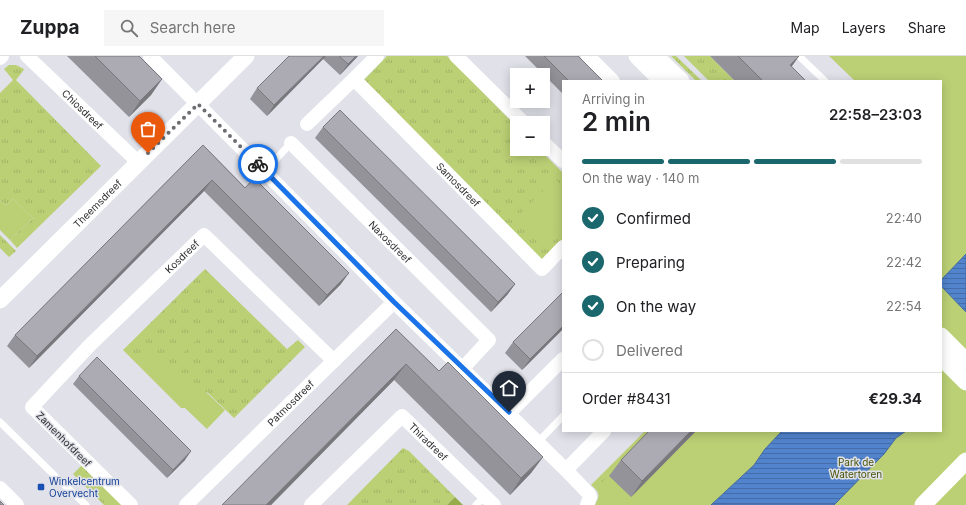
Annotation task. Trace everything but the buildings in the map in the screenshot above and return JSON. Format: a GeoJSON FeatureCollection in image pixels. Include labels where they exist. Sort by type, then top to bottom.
{"type":"FeatureCollection","features":[{"type":"Feature","properties":{"kind":"street","name":"Chiosdreef"},"geometry":{"type":"LineString","coordinates":[[27,56],[138,163]]}},
{"type":"Feature","properties":{"kind":"street"},"geometry":{"type":"LineString","coordinates":[[150,56],[394,302],[509,412],[566,470],[589,494],[590,497],[586,505]]}},
{"type":"Feature","properties":{"kind":"street","name":"Theemsdreef"},"geometry":{"type":"LineString","coordinates":[[0,300],[246,56]]}},
{"type":"Feature","properties":{"kind":"street"},"geometry":{"type":"LineString","coordinates":[[307,124],[376,56]]}},
{"type":"Feature","properties":{"kind":"street"},"geometry":{"type":"LineString","coordinates":[[456,56],[517,116]]}},
{"type":"Feature","properties":{"kind":"street"},"geometry":{"type":"LineString","coordinates":[[588,56],[612,80]]}},
{"type":"Feature","properties":{"kind":"street"},"geometry":{"type":"LineString","coordinates":[[637,56],[661,80]]}},
{"type":"Feature","properties":{"kind":"street"},"geometry":{"type":"LineString","coordinates":[[655,56],[679,80]]}},
{"type":"Feature","properties":{"kind":"street","name":"Samosdreef"},"geometry":{"type":"LineString","coordinates":[[354,79],[542,269],[562,248]]}},
{"type":"Feature","properties":{"kind":"street","name":"Naxosdreef"},"geometry":{"type":"LineString","coordinates":[[291,143],[489,340],[463,368]]}},
{"type":"Feature","properties":{"kind":"street"},"geometry":{"type":"LineString","coordinates":[[550,149],[562,160]]}},
{"type":"Feature","properties":{"kind":"street","name":"Kosdreef"},"geometry":{"type":"LineString","coordinates":[[32,406],[89,346],[204,235],[334,361]]}},
{"type":"Feature","properties":{"kind":"street","name":"Patmosdreef"},"geometry":{"type":"LineString","coordinates":[[186,505],[394,302]]}},
{"type":"Feature","properties":{"kind":"street"},"geometry":{"type":"LineString","coordinates":[[942,337],[966,361]]}},
{"type":"Feature","properties":{"kind":"street"},"geometry":{"type":"LineString","coordinates":[[942,358],[966,382]]}},
{"type":"Feature","properties":{"kind":"street"},"geometry":{"type":"LineString","coordinates":[[509,412],[562,360]]}},
{"type":"Feature","properties":{"kind":"street","name":"Zamenhofdreef"},"geometry":{"type":"LineString","coordinates":[[32,406],[131,505]]}},
{"type":"Feature","properties":{"kind":"street","name":"Thiradreef"},"geometry":{"type":"LineString","coordinates":[[311,505],[402,416],[485,502]]}},
{"type":"Feature","properties":{"kind":"street"},"geometry":{"type":"LineString","coordinates":[[566,470],[603,432]]}},
{"type":"Feature","properties":{"kind":"street"},"geometry":{"type":"LineString","coordinates":[[923,505],[966,461]]}},
{"type":"Feature","properties":{"kind":"street"},"geometry":{"type":"LineString","coordinates":[[0,488],[17,505]]}},
{"type":"Feature","properties":{"kind":"lane"},"geometry":{"type":"LineString","coordinates":[[799,56],[824,80]]}},
{"type":"Feature","properties":{"kind":"lane","name":"Naxosdreef"},"geometry":{"type":"LineString","coordinates":[[265,171],[291,143]]}},
{"type":"Feature","properties":{"kind":"lane"},"geometry":{"type":"LineString","coordinates":[[538,442],[562,417]]}},
{"type":"Feature","properties":{"kind":"lane"},"geometry":{"type":"LineString","coordinates":[[0,422],[86,505]]}},
{"type":"Feature","properties":{"kind":"green space"},"geometry":{"type":"Polygon","coordinates":[[[387,56],[447,56],[510,120],[510,156],[546,156],[562,172],[562,240],[542,261],[364,80],[387,56]]]}},
{"type":"Feature","properties":{"kind":"green space"},"geometry":{"type":"Polygon","coordinates":[[[671,56],[676,56],[701,80],[695,80],[671,56]]]}},
{"type":"Feature","properties":{"kind":"green space"},"geometry":{"type":"Polygon","coordinates":[[[684,56],[710,56],[734,80],[708,80],[684,56]]]}},
{"type":"Feature","properties":{"kind":"green space","name":"Park de Watertoren"},"geometry":{"type":"Polygon","coordinates":[[[829,56],[966,56],[966,505],[595,505],[598,495],[595,489],[609,476],[631,497],[695,432],[942,432],[942,80],[854,80],[829,56]]]}},
{"type":"Feature","properties":{"kind":"green space"},"geometry":{"type":"Polygon","coordinates":[[[9,65],[16,65],[24,69],[16,80],[101,166],[17,248],[10,240],[33,218],[13,199],[6,206],[0,200],[0,93],[13,80],[4,69],[9,65]]]}},
{"type":"Feature","properties":{"kind":"green space"},"geometry":{"type":"Polygon","coordinates":[[[555,179],[562,186],[562,221],[546,238],[521,213],[555,179]]]}},
{"type":"Feature","properties":{"kind":"green space"},"geometry":{"type":"Polygon","coordinates":[[[13,199],[33,218],[10,240],[0,230],[0,200],[6,206],[13,199]]]}},
{"type":"Feature","properties":{"kind":"green space"},"geometry":{"type":"Polygon","coordinates":[[[0,235],[16,251],[9,257],[0,248],[0,235]]]}},
{"type":"Feature","properties":{"kind":"green space"},"geometry":{"type":"Polygon","coordinates":[[[205,269],[287,349],[298,340],[305,347],[234,418],[207,392],[200,399],[153,353],[139,366],[123,350],[205,269]]]}},
{"type":"Feature","properties":{"kind":"green space"},"geometry":{"type":"Polygon","coordinates":[[[202,321],[209,328],[181,355],[174,348],[202,321]]]}},
{"type":"Feature","properties":{"kind":"green space"},"geometry":{"type":"Polygon","coordinates":[[[153,352],[200,398],[206,392],[225,410],[207,429],[185,408],[181,408],[139,366],[153,352]]]}},
{"type":"Feature","properties":{"kind":"green space"},"geometry":{"type":"Polygon","coordinates":[[[644,432],[654,432],[631,497],[695,432],[634,505],[599,497],[599,492],[591,485],[644,432]]]}},
{"type":"Feature","properties":{"kind":"green space"},"geometry":{"type":"Polygon","coordinates":[[[403,448],[409,451],[455,497],[447,505],[347,505],[403,448]]]}},
{"type":"Feature","properties":{"kind":"green space"},"geometry":{"type":"Polygon","coordinates":[[[83,464],[124,505],[104,505],[73,474],[83,464]]]}},
{"type":"Feature","properties":{"kind":"green space"},"geometry":{"type":"Polygon","coordinates":[[[455,497],[463,505],[447,505],[455,497]]]}},
{"type":"Feature","properties":{"kind":"water"},"geometry":{"type":"Polygon","coordinates":[[[966,254],[966,312],[942,287],[942,279],[966,254]]]}},
{"type":"Feature","properties":{"kind":"water"},"geometry":{"type":"Polygon","coordinates":[[[781,432],[905,432],[896,438],[884,454],[834,505],[711,505],[754,465],[765,449],[781,432]]]}},
{"type":"Feature","properties":{"kind":"way so far"},"geometry":{"type":"LineString","coordinates":[[148,153],[198,104],[258,164]]}},
{"type":"Feature","properties":{"kind":"place","name":"Winkelcentrum Overvecht"},"geometry":{"type":"Point","coordinates":[41,487]}},
{"type":"Feature","properties":{"kind":"route"},"geometry":{"type":"LineString","coordinates":[[258,164],[394,302],[509,412]]}}]}
